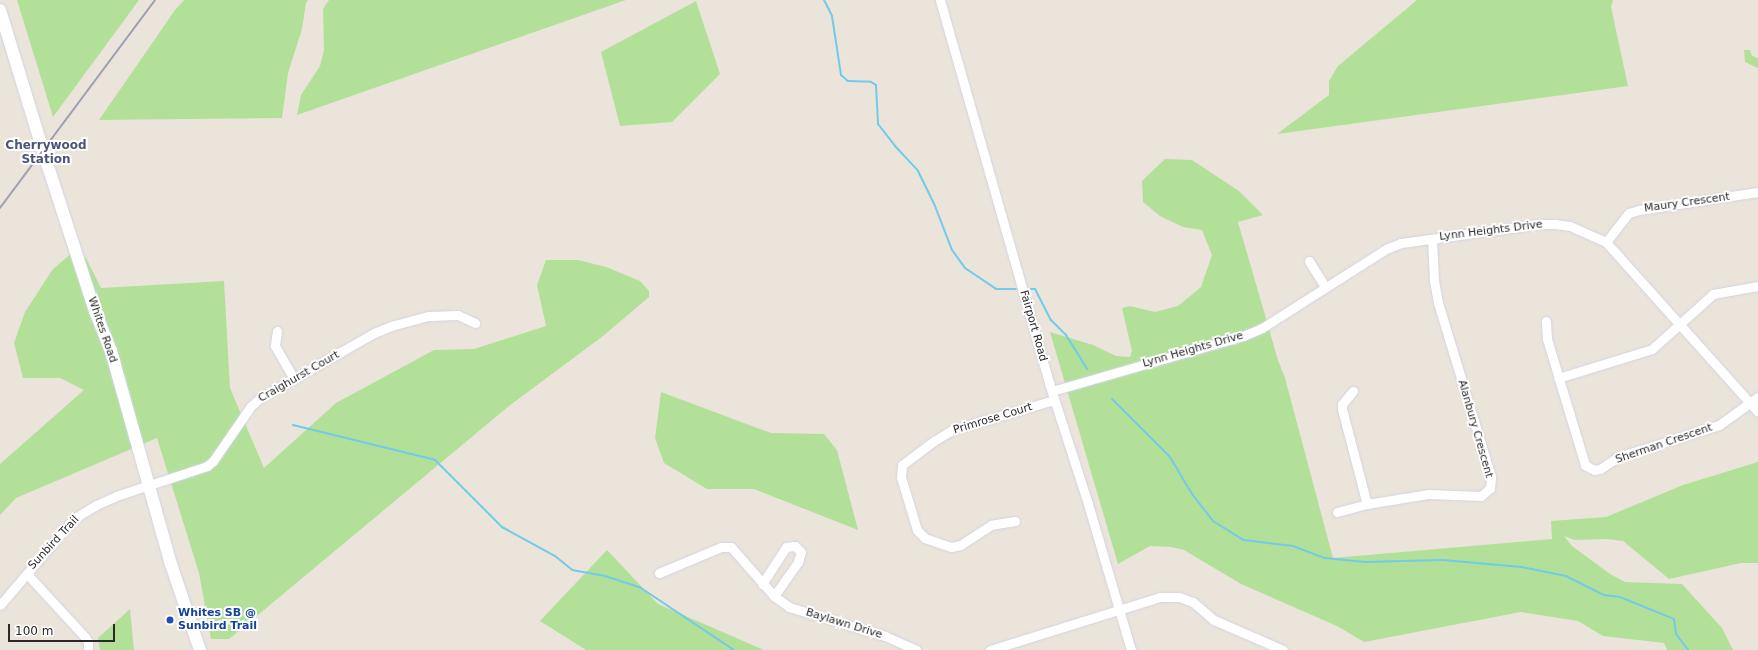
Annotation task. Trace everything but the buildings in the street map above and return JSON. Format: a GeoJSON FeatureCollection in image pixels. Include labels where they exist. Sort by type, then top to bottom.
{"type":"FeatureCollection","features":[{"type":"Feature","properties":{"kind":"main road","name":"Whites Road"},"geometry":{"type":"LineString","coordinates":[[0,10],[92,304],[111,351],[170,564],[200,650]]}},
{"type":"Feature","properties":{"kind":"street","name":"Fairport Road"},"geometry":{"type":"LineString","coordinates":[[940,0],[1053,396],[1131,650]]}},
{"type":"Feature","properties":{"kind":"street","name":"Maury Crescent"},"geometry":{"type":"LineString","coordinates":[[1606,242],[1629,213],[1639,210],[1758,192]]}},
{"type":"Feature","properties":{"kind":"street","name":"Lynn Heights Drive"},"geometry":{"type":"LineString","coordinates":[[1053,396],[1243,336],[1262,328],[1386,249],[1401,243],[1555,224],[1570,226],[1606,242],[1680,324],[1755,400],[1758,412]]}},
{"type":"Feature","properties":{"kind":"street","name":"Alanbury Crescent"},"geometry":{"type":"LineString","coordinates":[[1337,512],[1367,504],[1429,494],[1481,496],[1490,488],[1491,477],[1438,303],[1434,281],[1432,239]]}},
{"type":"Feature","properties":{"kind":"street"},"geometry":{"type":"LineString","coordinates":[[1309,261],[1325,287]]}},
{"type":"Feature","properties":{"kind":"street"},"geometry":{"type":"LineString","coordinates":[[1546,321],[1547,338],[1558,378],[1652,348],[1713,294],[1758,286]]}},
{"type":"Feature","properties":{"kind":"street","name":"Craighurst Court"},"geometry":{"type":"LineString","coordinates":[[149,486],[207,466],[213,461],[251,406],[260,398],[374,333],[391,326],[422,318],[451,315],[458,315],[475,323]]}},
{"type":"Feature","properties":{"kind":"street"},"geometry":{"type":"LineString","coordinates":[[277,331],[275,346],[294,379]]}},
{"type":"Feature","properties":{"kind":"street","name":"Sherman Crescent"},"geometry":{"type":"LineString","coordinates":[[1558,378],[1585,465],[1594,470],[1600,469],[1618,457],[1719,426],[1755,400]]}},
{"type":"Feature","properties":{"kind":"street"},"geometry":{"type":"LineString","coordinates":[[1353,391],[1342,404],[1342,409],[1367,504]]}},
{"type":"Feature","properties":{"kind":"street","name":"Primrose Court"},"geometry":{"type":"LineString","coordinates":[[1015,521],[991,525],[960,545],[951,547],[925,538],[917,530],[901,477],[902,465],[934,441],[952,430],[1053,396]]}},
{"type":"Feature","properties":{"kind":"street","name":"Sunbird Trail"},"geometry":{"type":"LineString","coordinates":[[0,604],[78,516],[105,500],[149,486]]}},
{"type":"Feature","properties":{"kind":"street"},"geometry":{"type":"LineString","coordinates":[[762,584],[786,547],[796,546],[801,552],[798,562],[774,596]]}},
{"type":"Feature","properties":{"kind":"street","name":"Baylawn Drive"},"geometry":{"type":"LineString","coordinates":[[659,573],[721,547],[732,547],[762,584],[774,596],[789,607],[885,636],[916,650]]}},
{"type":"Feature","properties":{"kind":"street","name":"Sunbird Trail"},"geometry":{"type":"LineString","coordinates":[[26,574],[85,637],[88,642],[88,650]]}},
{"type":"Feature","properties":{"kind":"street"},"geometry":{"type":"LineString","coordinates":[[990,650],[1160,597],[1179,597],[1193,602],[1214,620],[1283,650]]}},
{"type":"Feature","properties":{"kind":"green space"},"geometry":{"type":"Polygon","coordinates":[[[17,0],[139,0],[53,117],[17,0]]]}},
{"type":"Feature","properties":{"kind":"green space"},"geometry":{"type":"Polygon","coordinates":[[[184,0],[308,0],[306,3],[302,29],[288,73],[282,118],[99,120],[175,10],[184,0]]]}},
{"type":"Feature","properties":{"kind":"green space"},"geometry":{"type":"Polygon","coordinates":[[[329,0],[626,0],[297,115],[301,95],[320,66],[324,50],[323,9],[329,0]]]}},
{"type":"Feature","properties":{"kind":"green space"},"geometry":{"type":"Polygon","coordinates":[[[1417,0],[1613,0],[1611,7],[1628,86],[1277,134],[1329,95],[1329,81],[1338,66],[1417,0]]]}},
{"type":"Feature","properties":{"kind":"green space"},"geometry":{"type":"Polygon","coordinates":[[[696,1],[720,74],[672,122],[620,126],[601,52],[696,1]]]}},
{"type":"Feature","properties":{"kind":"green space"},"geometry":{"type":"Polygon","coordinates":[[[1744,50],[1750,50],[1752,56],[1758,58],[1758,68],[1745,62],[1744,50]]]}},
{"type":"Feature","properties":{"kind":"green space"},"geometry":{"type":"Polygon","coordinates":[[[1165,159],[1192,160],[1239,191],[1263,215],[1238,222],[1278,360],[1285,378],[1333,558],[1552,539],[1551,521],[1606,517],[1683,485],[1758,462],[1758,563],[1741,563],[1669,579],[1623,541],[1606,539],[1575,540],[1564,536],[1572,546],[1610,574],[1625,582],[1682,584],[1722,628],[1733,650],[1667,650],[1664,643],[1603,636],[1578,621],[1521,612],[1364,642],[1337,626],[1241,584],[1184,550],[1171,547],[1150,546],[1118,564],[1050,332],[1093,345],[1116,356],[1130,357],[1132,351],[1122,308],[1130,306],[1155,312],[1178,306],[1201,287],[1212,255],[1202,230],[1183,227],[1160,216],[1143,202],[1142,181],[1165,159]]]}},
{"type":"Feature","properties":{"kind":"green space"},"geometry":{"type":"Polygon","coordinates":[[[73,252],[86,258],[101,288],[224,281],[230,388],[264,468],[336,403],[434,350],[474,349],[546,326],[537,285],[546,260],[578,260],[606,267],[640,281],[649,291],[649,297],[603,336],[509,406],[229,639],[211,639],[199,573],[157,438],[16,498],[0,515],[0,464],[84,390],[60,378],[23,378],[14,343],[25,312],[53,269],[73,252]]]}},
{"type":"Feature","properties":{"kind":"green space"},"geometry":{"type":"Polygon","coordinates":[[[661,392],[771,433],[824,434],[837,450],[858,530],[754,489],[707,489],[664,463],[655,438],[661,392]]]}},
{"type":"Feature","properties":{"kind":"green space"},"geometry":{"type":"Polygon","coordinates":[[[607,550],[658,604],[764,650],[586,650],[540,621],[607,550]]]}},
{"type":"Feature","properties":{"kind":"green space"},"geometry":{"type":"Polygon","coordinates":[[[130,609],[134,650],[100,650],[98,638],[130,609]]]}},
{"type":"Feature","properties":{"kind":"waterway"},"geometry":{"type":"LineString","coordinates":[[824,0],[832,16],[841,75],[848,81],[871,82],[876,85],[878,124],[895,146],[918,171],[935,206],[952,250],[965,268],[996,289],[1016,289]]}},
{"type":"Feature","properties":{"kind":"waterway"},"geometry":{"type":"LineString","coordinates":[[1029,289],[1035,289],[1051,320],[1066,335],[1087,369]]}},
{"type":"Feature","properties":{"kind":"waterway"},"geometry":{"type":"LineString","coordinates":[[1112,399],[1170,457],[1192,494],[1213,521],[1244,540],[1293,546],[1325,558],[1365,562],[1443,560],[1522,567],[1566,576],[1604,595],[1620,597],[1674,619],[1676,634],[1688,650]]}},
{"type":"Feature","properties":{"kind":"waterway"},"geometry":{"type":"LineString","coordinates":[[293,425],[435,460],[502,527],[555,556],[572,570],[605,576],[641,588],[734,650]]}},
{"type":"Feature","properties":{"kind":"railway"},"geometry":{"type":"LineString","coordinates":[[0,208],[155,0]]}},
{"type":"Feature","properties":{"kind":"place","name":"Whites SB @ Sunbird Trail"},"geometry":{"type":"Point","coordinates":[170,620]}},
{"type":"Feature","properties":{"kind":"district","name":"Cherrywood Station"},"geometry":{"type":"Point","coordinates":[46,153]}}]}
